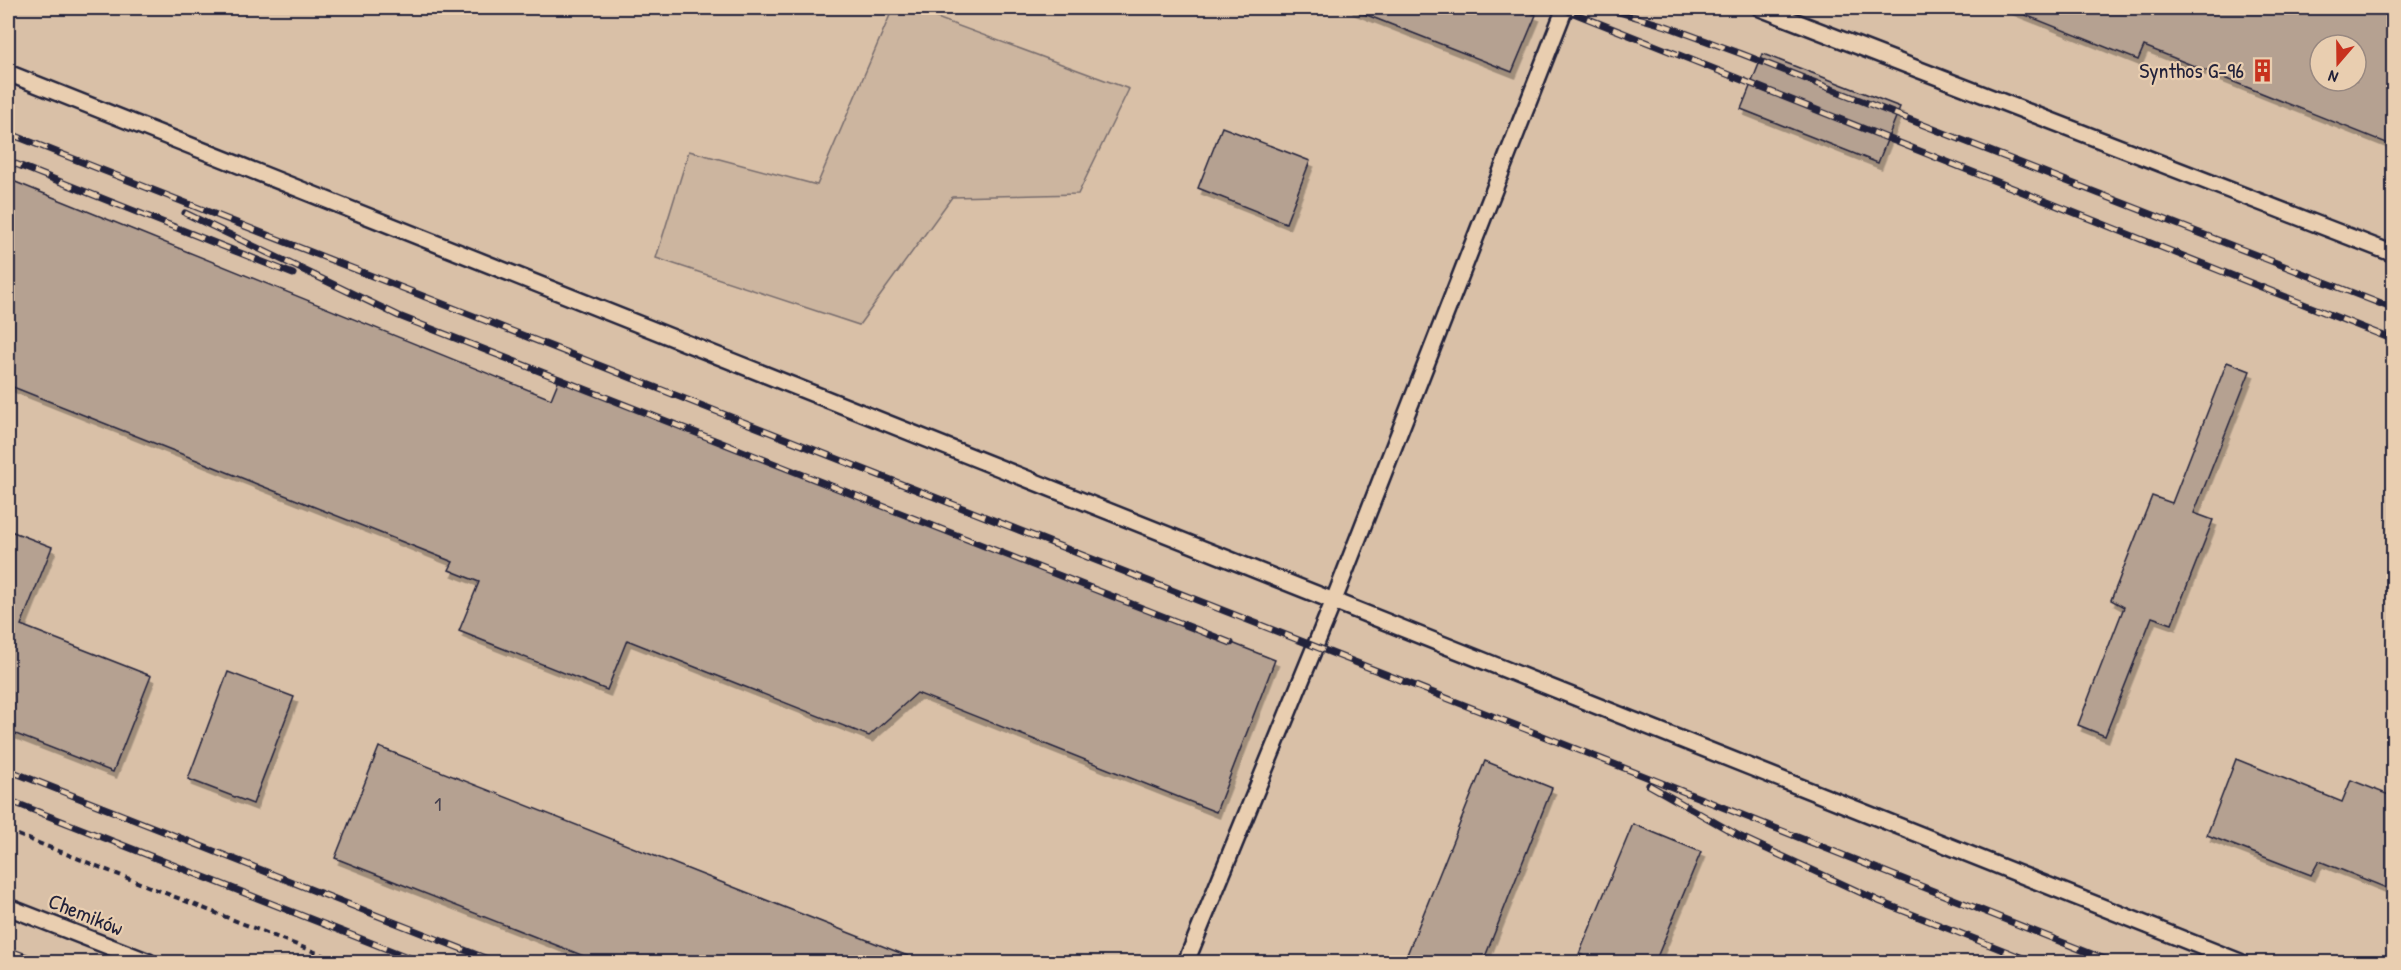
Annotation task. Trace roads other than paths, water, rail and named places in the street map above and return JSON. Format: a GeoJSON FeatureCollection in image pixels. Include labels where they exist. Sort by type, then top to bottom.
{"type":"FeatureCollection","features":[{"type":"Feature","properties":{"kind":"lane"},"geometry":{"type":"LineString","coordinates":[[1186,963],[1334,600],[1565,8]]}},
{"type":"Feature","properties":{"kind":"lane"},"geometry":{"type":"LineString","coordinates":[[1760,8],[2394,254]]}},
{"type":"Feature","properties":{"kind":"lane"},"geometry":{"type":"LineString","coordinates":[[8,73],[2240,963]]}},
{"type":"Feature","properties":{"kind":"lane","name":"Chemików"},"geometry":{"type":"LineString","coordinates":[[8,907],[148,963]]}},
{"type":"Feature","properties":{"kind":"railway"},"geometry":{"type":"LineString","coordinates":[[1561,8],[2394,340]]}},
{"type":"Feature","properties":{"kind":"railway"},"geometry":{"type":"LineString","coordinates":[[1605,8],[1666,26],[1742,54],[2394,309]]}},
{"type":"Feature","properties":{"kind":"railway"},"geometry":{"type":"LineString","coordinates":[[8,133],[2112,962]]}},
{"type":"Feature","properties":{"kind":"railway"},"geometry":{"type":"LineString","coordinates":[[8,161],[293,274]]}},
{"type":"Feature","properties":{"kind":"railway"},"geometry":{"type":"LineString","coordinates":[[185,213],[399,316],[1231,643]]}},
{"type":"Feature","properties":{"kind":"railway"},"geometry":{"type":"LineString","coordinates":[[8,770],[495,962]]}},
{"type":"Feature","properties":{"kind":"railway"},"geometry":{"type":"LineString","coordinates":[[1649,785],[1741,837],[1881,902],[2033,962]]}},
{"type":"Feature","properties":{"kind":"railway"},"geometry":{"type":"LineString","coordinates":[[8,800],[420,962]]}},
{"type":"Feature","properties":{"kind":"railway"},"geometry":{"type":"LineString","coordinates":[[8,950],[40,962]]}},
{"type":"Feature","properties":{"kind":"place","name":"Synthos G-96"},"geometry":{"type":"Point","coordinates":[2262,70]}}]}
